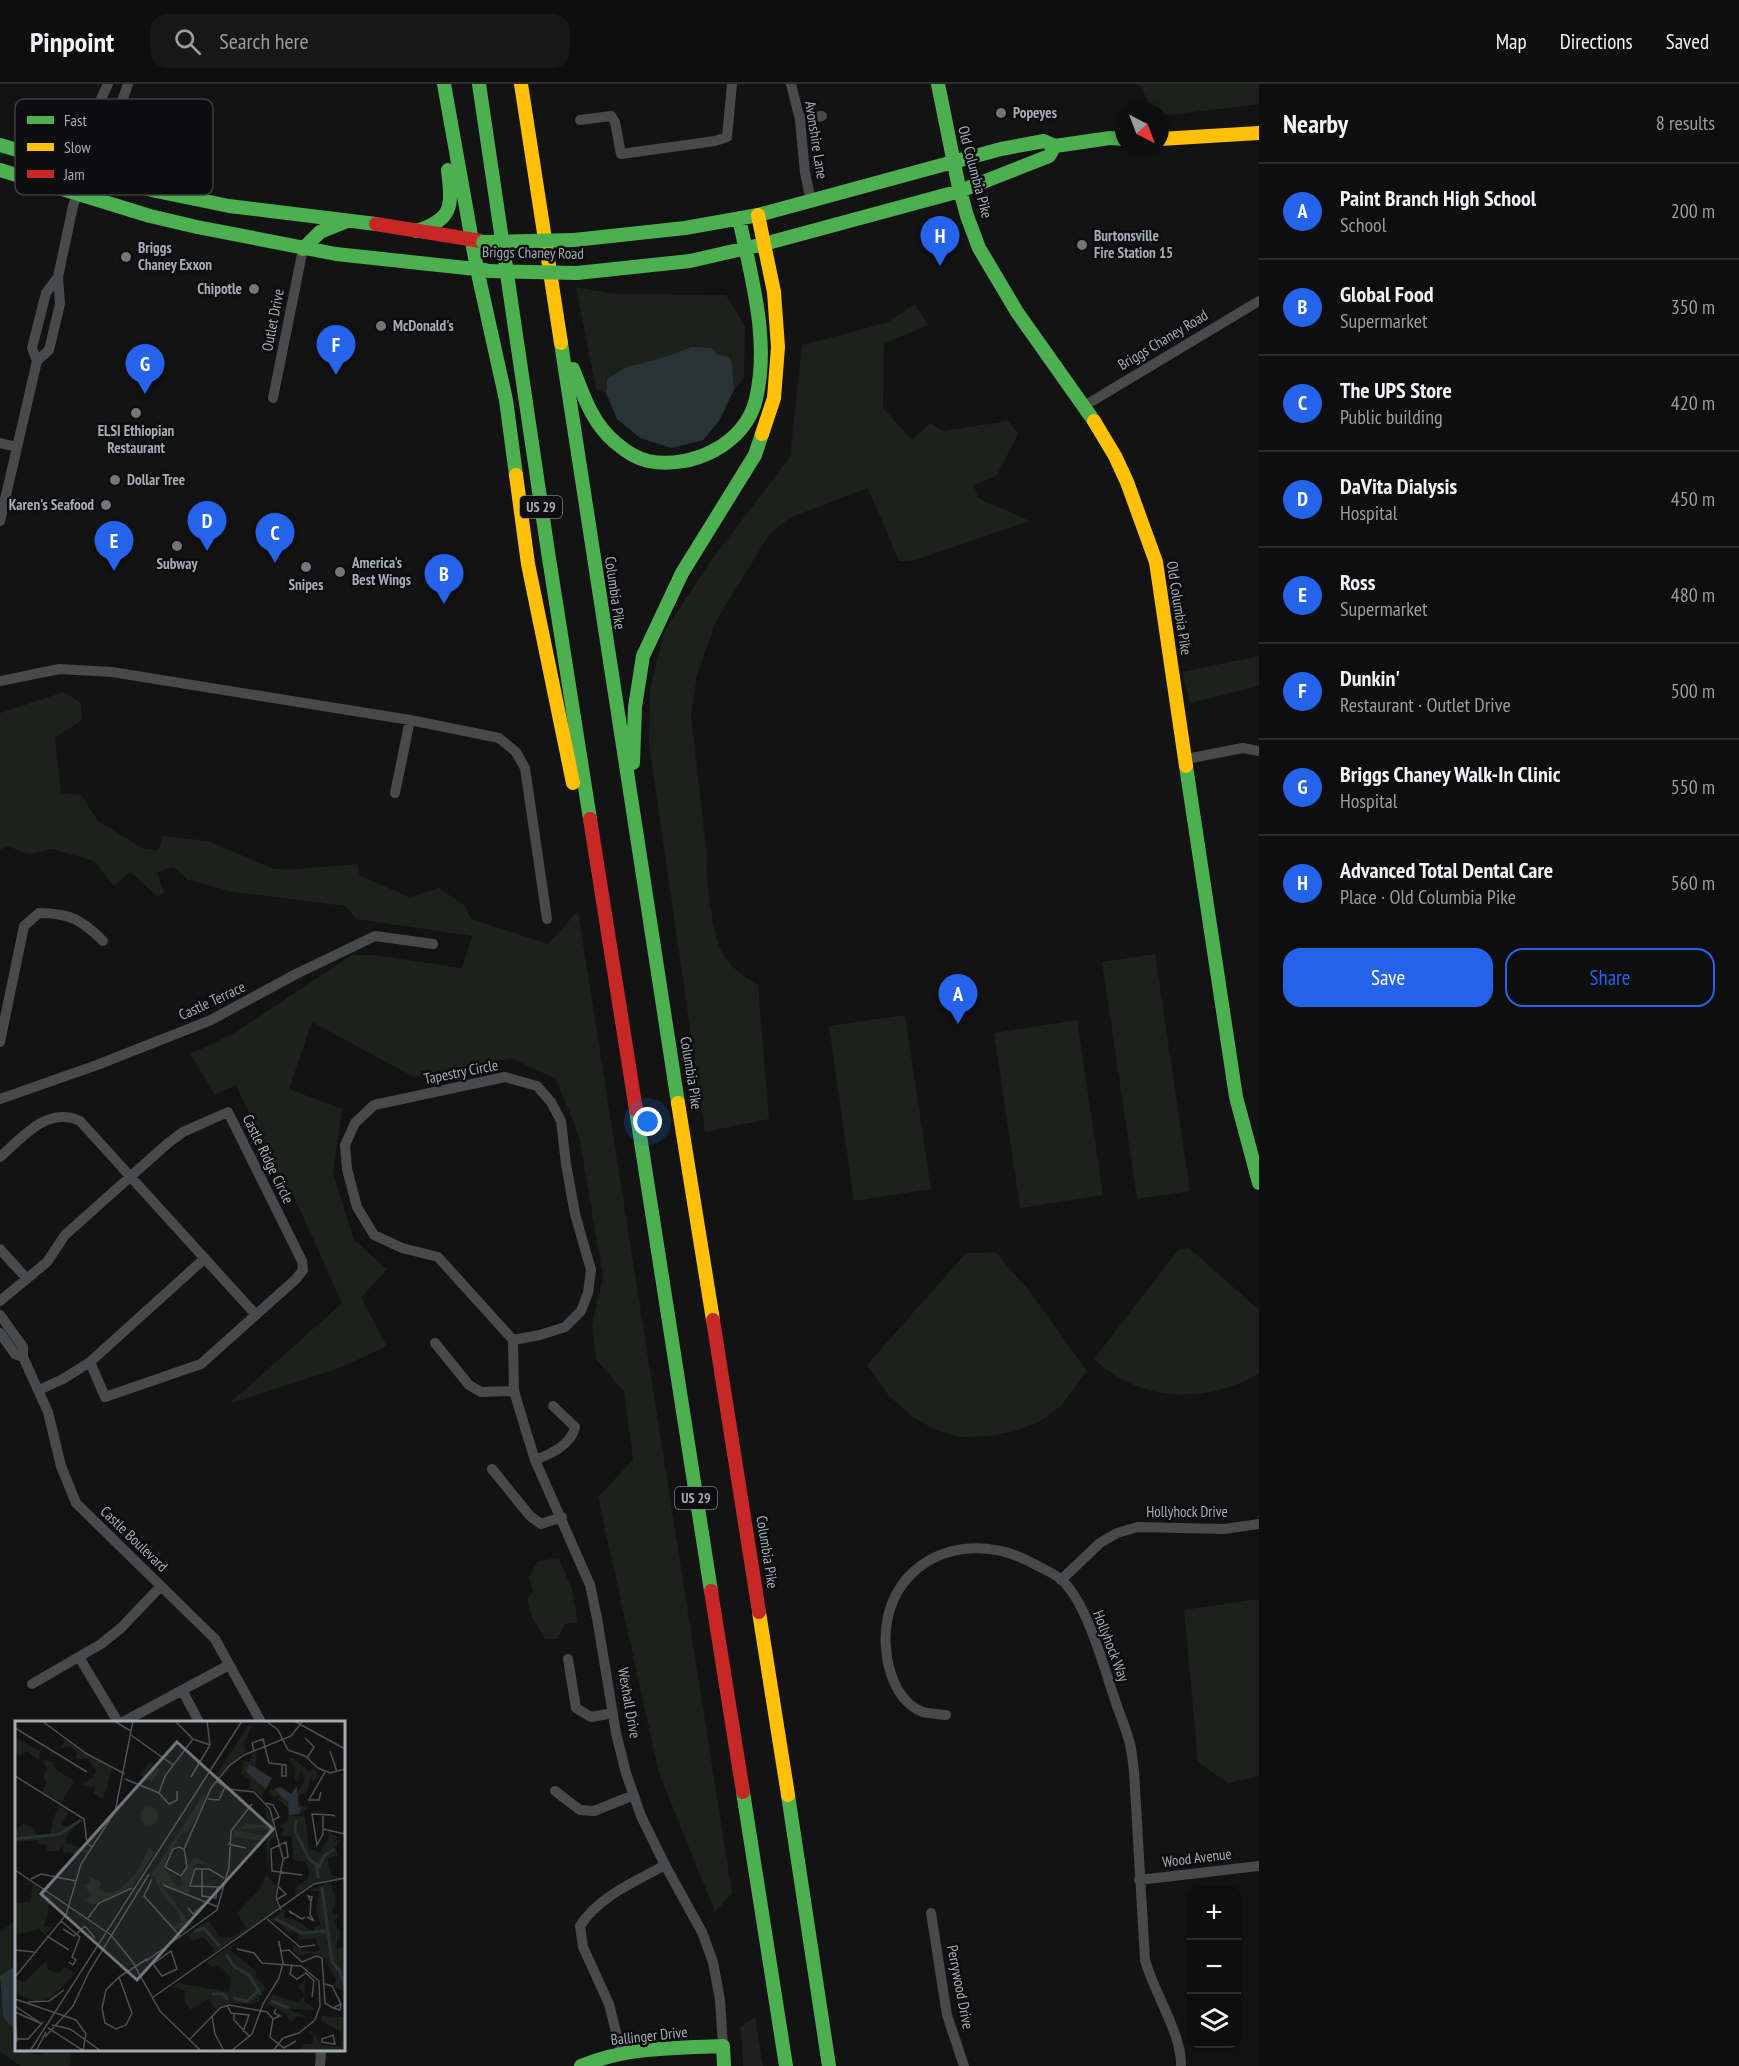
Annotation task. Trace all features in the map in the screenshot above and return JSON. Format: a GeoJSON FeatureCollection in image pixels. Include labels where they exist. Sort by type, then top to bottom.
{"type":"FeatureCollection","features":[{"type":"Feature","properties":{"kind":"main road"},"geometry":{"type":"LineString","coordinates":[[416,231],[435,225],[446,214],[451,201],[439,84]]}},
{"type":"Feature","properties":{"kind":"main road"},"geometry":{"type":"LineString","coordinates":[[444,84],[478,241],[506,400],[530,575],[561,727],[607,929]]}},
{"type":"Feature","properties":{"kind":"main road","name":"US 29"},"geometry":{"type":"LineString","coordinates":[[479,84],[548,552],[786,2066]]}},
{"type":"Feature","properties":{"kind":"main road","name":"Columbia Pike"},"geometry":{"type":"LineString","coordinates":[[521,84],[632,808],[771,1681],[829,2066]]}},
{"type":"Feature","properties":{"kind":"main road","name":"Old Columbia Pike"},"geometry":{"type":"LineString","coordinates":[[938,84],[960,191],[968,220],[986,262],[1013,306],[1084,406],[1115,457],[1137,502],[1156,562],[1236,1097],[1259,1183]]}},
{"type":"Feature","properties":{"kind":"main road"},"geometry":{"type":"LineString","coordinates":[[1169,138],[1259,133]]}},
{"type":"Feature","properties":{"kind":"main road","name":"Briggs Chaney Road"},"geometry":{"type":"LineString","coordinates":[[175,195],[229,206],[350,220],[478,241],[574,240],[685,228],[758,215],[953,164],[1001,149],[1044,141],[1055,146],[1115,138]]}},
{"type":"Feature","properties":{"kind":"main road","name":"Briggs Chaney Road"},"geometry":{"type":"LineString","coordinates":[[0,145],[15,149]]}},
{"type":"Feature","properties":{"kind":"main road","name":"Briggs Chaney Road"},"geometry":{"type":"LineString","coordinates":[[84,195],[150,216],[303,249],[483,270],[577,273],[690,261],[764,244],[960,191],[1049,156],[1055,146]]}},
{"type":"Feature","properties":{"kind":"main road","name":"Briggs Chaney Road"},"geometry":{"type":"LineString","coordinates":[[0,170],[15,174]]}},
{"type":"Feature","properties":{"kind":"main road"},"geometry":{"type":"LineString","coordinates":[[632,808],[635,707],[643,656],[682,573],[755,455],[774,398],[778,347],[774,292],[758,215]]}},
{"type":"Feature","properties":{"kind":"main road"},"geometry":{"type":"LineString","coordinates":[[562,344],[590,408],[604,432],[623,449],[645,460],[672,464],[700,458],[722,447],[743,426],[755,403],[762,361],[760,318],[739,218]]}},
{"type":"Feature","properties":{"kind":"main road"},"geometry":{"type":"LineString","coordinates":[[303,249],[320,232],[350,220]]}},
{"type":"Feature","properties":{"kind":"main road","name":"Ballinger Drive"},"geometry":{"type":"LineString","coordinates":[[581,2066],[621,2052],[723,2046]]}},
{"type":"Feature","properties":{"kind":"main road","name":"Wexhall Drive"},"geometry":{"type":"LineString","coordinates":[[723,2046],[724,2066]]}},
{"type":"Feature","properties":{"kind":"street"},"geometry":{"type":"LineString","coordinates":[[101,99],[108,84]]}},
{"type":"Feature","properties":{"kind":"street"},"geometry":{"type":"LineString","coordinates":[[123,99],[128,84]]}},
{"type":"Feature","properties":{"kind":"street"},"geometry":{"type":"LineString","coordinates":[[580,120],[611,116],[615,122],[621,154],[715,141],[727,137],[732,84]]}},
{"type":"Feature","properties":{"kind":"street","name":"Avonshire Lane"},"geometry":{"type":"LineString","coordinates":[[791,84],[800,120],[805,173],[811,201]]}},
{"type":"Feature","properties":{"kind":"street"},"geometry":{"type":"LineString","coordinates":[[800,120],[822,116]]}},
{"type":"Feature","properties":{"kind":"street"},"geometry":{"type":"LineString","coordinates":[[37,361],[49,350],[60,303],[58,277],[77,195]]}},
{"type":"Feature","properties":{"kind":"street","name":"Outlet Drive"},"geometry":{"type":"LineString","coordinates":[[273,398],[303,249]]}},
{"type":"Feature","properties":{"kind":"street"},"geometry":{"type":"LineString","coordinates":[[0,521],[37,361],[32,348],[34,337],[46,293],[58,277]]}},
{"type":"Feature","properties":{"kind":"street","name":"Briggs Chaney Road"},"geometry":{"type":"LineString","coordinates":[[1084,406],[1259,301]]}},
{"type":"Feature","properties":{"kind":"street"},"geometry":{"type":"LineString","coordinates":[[0,444],[17,447]]}},
{"type":"Feature","properties":{"kind":"street"},"geometry":{"type":"LineString","coordinates":[[0,462],[12,465]]}},
{"type":"Feature","properties":{"kind":"street"},"geometry":{"type":"LineString","coordinates":[[1,681],[59,669],[112,672],[410,720],[499,738],[516,752],[525,768],[547,919]]}},
{"type":"Feature","properties":{"kind":"street"},"geometry":{"type":"LineString","coordinates":[[395,794],[410,720]]}},
{"type":"Feature","properties":{"kind":"street"},"geometry":{"type":"LineString","coordinates":[[1186,759],[1243,748],[1259,751]]}},
{"type":"Feature","properties":{"kind":"street"},"geometry":{"type":"LineString","coordinates":[[0,1042],[24,926],[39,913],[55,913],[84,922],[103,940]]}},
{"type":"Feature","properties":{"kind":"street","name":"Castle Terrace"},"geometry":{"type":"LineString","coordinates":[[1,1096],[97,1065],[211,1020],[296,974],[375,936],[433,944]]}},
{"type":"Feature","properties":{"kind":"street","name":"Tapestry Circle"},"geometry":{"type":"LineString","coordinates":[[505,1077],[537,1086],[551,1102],[561,1121],[575,1214],[591,1270],[588,1293],[581,1311],[565,1327],[513,1340],[438,1257],[402,1248],[375,1235],[357,1207],[347,1169],[345,1145],[355,1123],[374,1105],[505,1077]]}},
{"type":"Feature","properties":{"kind":"street","name":"Castle Ridge Circle"},"geometry":{"type":"LineString","coordinates":[[0,1301],[46,1262],[65,1235],[167,1144],[183,1132],[228,1112],[302,1261],[303,1270],[296,1279],[201,1364],[105,1397],[90,1362]]}},
{"type":"Feature","properties":{"kind":"street"},"geometry":{"type":"LineString","coordinates":[[0,1157],[46,1119],[71,1117],[80,1121],[256,1315]]}},
{"type":"Feature","properties":{"kind":"street"},"geometry":{"type":"LineString","coordinates":[[0,1249],[27,1278]]}},
{"type":"Feature","properties":{"kind":"street"},"geometry":{"type":"LineString","coordinates":[[39,1390],[63,1379],[90,1362],[204,1259]]}},
{"type":"Feature","properties":{"kind":"street","name":"Castle Boulevard"},"geometry":{"type":"LineString","coordinates":[[0,1315],[23,1347],[23,1357],[48,1412],[61,1466],[76,1503],[215,1639],[260,1721]]}},
{"type":"Feature","properties":{"kind":"street","name":"Castle Boulevard"},"geometry":{"type":"LineString","coordinates":[[0,1333],[15,1354],[23,1357]]}},
{"type":"Feature","properties":{"kind":"street","name":"Wexhall Drive"},"geometry":{"type":"LineString","coordinates":[[513,1340],[514,1391],[536,1460],[590,1586],[626,1773],[641,1816],[702,1932],[713,1962],[720,2000],[723,2046]]}},
{"type":"Feature","properties":{"kind":"street"},"geometry":{"type":"LineString","coordinates":[[435,1344],[469,1385],[481,1392],[514,1391]]}},
{"type":"Feature","properties":{"kind":"street"},"geometry":{"type":"LineString","coordinates":[[536,1460],[555,1452],[574,1434],[575,1427],[553,1406]]}},
{"type":"Feature","properties":{"kind":"street"},"geometry":{"type":"LineString","coordinates":[[492,1469],[530,1516],[541,1524],[562,1517]]}},
{"type":"Feature","properties":{"kind":"street","name":"Hollyhock Drive"},"geometry":{"type":"LineString","coordinates":[[1061,1580],[1100,1543],[1117,1533],[1138,1527],[1224,1529],[1259,1524]]}},
{"type":"Feature","properties":{"kind":"street","name":"Hollyhock Way"},"geometry":{"type":"LineString","coordinates":[[946,1715],[924,1712],[903,1700],[891,1676],[885,1651],[886,1624],[895,1595],[914,1569],[939,1554],[973,1548],[996,1550],[1020,1556],[1061,1580],[1070,1589],[1089,1624],[1130,1745],[1134,1771],[1145,1960],[1150,1980],[1179,2043],[1180,2066]]}},
{"type":"Feature","properties":{"kind":"street"},"geometry":{"type":"LineString","coordinates":[[32,1684],[101,1644],[121,1628],[161,1586]]}},
{"type":"Feature","properties":{"kind":"street"},"geometry":{"type":"LineString","coordinates":[[78,1657],[117,1721]]}},
{"type":"Feature","properties":{"kind":"street"},"geometry":{"type":"LineString","coordinates":[[568,1659],[576,1708],[591,1717],[613,1713]]}},
{"type":"Feature","properties":{"kind":"street"},"geometry":{"type":"LineString","coordinates":[[125,1721],[229,1665]]}},
{"type":"Feature","properties":{"kind":"street"},"geometry":{"type":"LineString","coordinates":[[182,1690],[198,1721]]}},
{"type":"Feature","properties":{"kind":"street"},"geometry":{"type":"LineString","coordinates":[[555,1791],[580,1810],[594,1811],[634,1795]]}},
{"type":"Feature","properties":{"kind":"street"},"geometry":{"type":"LineString","coordinates":[[621,2052],[609,2004],[583,1947],[580,1926],[588,1913],[604,1899],[665,1865]]}},
{"type":"Feature","properties":{"kind":"street","name":"Wood Avenue"},"geometry":{"type":"LineString","coordinates":[[1139,1880],[1259,1866]]}},
{"type":"Feature","properties":{"kind":"street","name":"Perrywood Drive"},"geometry":{"type":"LineString","coordinates":[[931,1913],[947,2015],[964,2066]]}},
{"type":"Feature","properties":{"kind":"street"},"geometry":{"type":"LineString","coordinates":[[320,2066],[321,2051]]}},
{"type":"Feature","properties":{"kind":"shaded area"},"geometry":{"type":"Polygon","coordinates":[[[1139,84],[1259,84],[1259,104],[1169,115],[1169,102],[1148,102],[1139,84]]]}},
{"type":"Feature","properties":{"kind":"shaded area"},"geometry":{"type":"Polygon","coordinates":[[[576,287],[614,294],[726,295],[745,326],[744,378],[734,390],[732,363],[717,355],[691,347],[607,379],[606,393],[596,389],[576,287]]]}},
{"type":"Feature","properties":{"kind":"shaded area"},"geometry":{"type":"Polygon","coordinates":[[[915,304],[928,325],[884,344],[883,408],[912,440],[930,423],[943,431],[1008,421],[1018,434],[997,475],[974,485],[978,498],[1030,521],[912,561],[899,561],[868,488],[789,518],[769,535],[716,621],[697,675],[691,715],[707,857],[707,880],[715,931],[722,952],[735,969],[758,985],[769,1119],[705,1132],[649,744],[650,690],[664,632],[710,562],[790,457],[802,345],[886,323],[915,304]]]}},
{"type":"Feature","properties":{"kind":"shaded area"},"geometry":{"type":"Polygon","coordinates":[[[691,347],[713,348],[717,355],[729,357],[732,363],[734,390],[719,421],[703,440],[672,448],[640,438],[617,419],[606,393],[607,379],[627,367],[691,347]]]}},
{"type":"Feature","properties":{"kind":"shaded area"},"geometry":{"type":"Polygon","coordinates":[[[1259,656],[1259,686],[1190,703],[1182,672],[1259,656]]]}},
{"type":"Feature","properties":{"kind":"shaded area"},"geometry":{"type":"Polygon","coordinates":[[[64,692],[81,703],[82,720],[55,738],[61,793],[81,795],[98,821],[144,849],[158,850],[164,836],[208,841],[272,868],[287,870],[357,864],[360,876],[410,897],[439,888],[465,906],[471,919],[548,944],[578,911],[732,1893],[715,1912],[659,1773],[598,1497],[633,1460],[624,1392],[596,1359],[592,1325],[603,1277],[579,1136],[556,1079],[511,1058],[414,1077],[312,1022],[289,1089],[342,1109],[333,1173],[354,1240],[387,1269],[361,1298],[387,1346],[342,1367],[229,1404],[342,1303],[291,1190],[278,1177],[236,1085],[215,1095],[190,1054],[233,1034],[352,955],[373,955],[462,968],[472,936],[357,919],[345,906],[234,892],[188,880],[174,867],[157,872],[164,893],[158,897],[130,872],[114,886],[94,861],[52,849],[29,854],[7,846],[0,850],[0,713],[64,692]]]}},
{"type":"Feature","properties":{"kind":"shaded area"},"geometry":{"type":"Polygon","coordinates":[[[1155,954],[1190,1191],[1137,1199],[1102,962],[1155,954]]]}},
{"type":"Feature","properties":{"kind":"shaded area"},"geometry":{"type":"Polygon","coordinates":[[[905,1015],[931,1189],[854,1201],[829,1026],[905,1015]]]}},
{"type":"Feature","properties":{"kind":"shaded area"},"geometry":{"type":"Polygon","coordinates":[[[1077,1020],[1103,1195],[1020,1208],[994,1033],[1077,1020]]]}},
{"type":"Feature","properties":{"kind":"shaded area"},"geometry":{"type":"Polygon","coordinates":[[[1189,1248],[1259,1310],[1259,1374],[1238,1384],[1217,1390],[1195,1394],[1174,1394],[1153,1391],[1112,1374],[1094,1359],[1178,1250],[1189,1248]]]}},
{"type":"Feature","properties":{"kind":"shaded area"},"geometry":{"type":"Polygon","coordinates":[[[995,1252],[1027,1288],[1087,1371],[1061,1406],[1039,1422],[1012,1432],[960,1437],[936,1430],[913,1417],[889,1396],[867,1365],[966,1253],[995,1252]]]}},
{"type":"Feature","properties":{"kind":"shaded area"},"geometry":{"type":"Polygon","coordinates":[[[559,1558],[572,1589],[578,1623],[565,1624],[557,1639],[545,1639],[532,1617],[527,1599],[533,1591],[529,1577],[538,1561],[559,1558]]]}},
{"type":"Feature","properties":{"kind":"shaded area"},"geometry":{"type":"Polygon","coordinates":[[[1259,1599],[1259,1776],[1228,1783],[1198,1762],[1184,1610],[1259,1599]]]}},
{"type":"Feature","properties":{"kind":"shaded area"},"geometry":{"type":"Polygon","coordinates":[[[15,1921],[15,1966],[0,1976],[0,1932],[15,1921]]]}},
{"type":"Feature","properties":{"kind":"shaded area"},"geometry":{"type":"Polygon","coordinates":[[[15,1966],[15,2031],[3,2017],[0,1976],[15,1966]]]}},
{"type":"Feature","properties":{"kind":"shaded area"},"geometry":{"type":"Polygon","coordinates":[[[0,1988],[3,2017],[15,2031],[15,2051],[39,2055],[49,2051],[68,2051],[71,2062],[69,2066],[21,2066],[0,2052],[0,1988]]]}},
{"type":"Feature","properties":{"kind":"shaded area"},"geometry":{"type":"Polygon","coordinates":[[[755,2017],[763,2066],[743,2066],[741,2026],[755,2017]]]}},
{"type":"Feature","properties":{"kind":"traffic: fast"},"geometry":{"type":"LineString","coordinates":[[444,84],[477,269],[506,400],[516,475]]}},
{"type":"Feature","properties":{"kind":"traffic: fast"},"geometry":{"type":"LineString","coordinates":[[479,84],[590,819]]}},
{"type":"Feature","properties":{"kind":"traffic: fast"},"geometry":{"type":"LineString","coordinates":[[938,84],[958,183],[979,248],[1017,312],[1094,421]]}},
{"type":"Feature","properties":{"kind":"traffic: fast"},"geometry":{"type":"LineString","coordinates":[[574,240],[685,228],[758,215],[1001,149],[1044,141],[1055,146],[1115,138]]}},
{"type":"Feature","properties":{"kind":"traffic: fast"},"geometry":{"type":"LineString","coordinates":[[0,145],[15,149]]}},
{"type":"Feature","properties":{"kind":"traffic: fast"},"geometry":{"type":"LineString","coordinates":[[577,273],[690,261],[764,244],[960,191],[1049,156],[1055,146]]}},
{"type":"Feature","properties":{"kind":"traffic: fast"},"geometry":{"type":"LineString","coordinates":[[0,170],[15,175]]}},
{"type":"Feature","properties":{"kind":"traffic: fast"},"geometry":{"type":"LineString","coordinates":[[416,231],[438,221],[448,210],[450,202],[448,170]]}},
{"type":"Feature","properties":{"kind":"traffic: fast"},"geometry":{"type":"LineString","coordinates":[[82,195],[150,216],[197,227],[336,254],[485,270]]}},
{"type":"Feature","properties":{"kind":"traffic: fast"},"geometry":{"type":"LineString","coordinates":[[175,195],[229,206],[376,224]]}},
{"type":"Feature","properties":{"kind":"traffic: fast"},"geometry":{"type":"LineString","coordinates":[[573,369],[590,409],[601,427],[619,446],[639,458],[665,463],[682,461],[698,457],[729,441],[741,429],[756,399],[761,354],[757,308],[739,218]]}},
{"type":"Feature","properties":{"kind":"traffic: fast"},"geometry":{"type":"LineString","coordinates":[[303,249],[320,232],[347,221]]}},
{"type":"Feature","properties":{"kind":"traffic: fast"},"geometry":{"type":"LineString","coordinates":[[483,242],[574,240]]}},
{"type":"Feature","properties":{"kind":"traffic: fast"},"geometry":{"type":"LineString","coordinates":[[488,271],[577,273]]}},
{"type":"Feature","properties":{"kind":"traffic: fast"},"geometry":{"type":"LineString","coordinates":[[561,343],[678,1103]]}},
{"type":"Feature","properties":{"kind":"traffic: fast"},"geometry":{"type":"LineString","coordinates":[[633,763],[635,707],[643,656],[682,573],[755,455],[762,434]]}},
{"type":"Feature","properties":{"kind":"traffic: fast"},"geometry":{"type":"LineString","coordinates":[[1186,766],[1236,1097],[1259,1183]]}},
{"type":"Feature","properties":{"kind":"traffic: fast"},"geometry":{"type":"LineString","coordinates":[[636,1110],[711,1591]]}},
{"type":"Feature","properties":{"kind":"traffic: fast"},"geometry":{"type":"LineString","coordinates":[[743,1792],[786,2066]]}},
{"type":"Feature","properties":{"kind":"traffic: fast"},"geometry":{"type":"LineString","coordinates":[[788,1795],[829,2066]]}},
{"type":"Feature","properties":{"kind":"traffic: fast"},"geometry":{"type":"LineString","coordinates":[[581,2066],[633,2052],[723,2046],[724,2066]]}},
{"type":"Feature","properties":{"kind":"traffic: slow"},"geometry":{"type":"LineString","coordinates":[[521,84],[561,343]]}},
{"type":"Feature","properties":{"kind":"traffic: slow"},"geometry":{"type":"LineString","coordinates":[[1169,138],[1259,133]]}},
{"type":"Feature","properties":{"kind":"traffic: slow"},"geometry":{"type":"LineString","coordinates":[[758,215],[774,292],[778,347],[774,398],[762,434]]}},
{"type":"Feature","properties":{"kind":"traffic: slow"},"geometry":{"type":"LineString","coordinates":[[1094,421],[1115,456],[1127,482],[1156,562],[1186,766]]}},
{"type":"Feature","properties":{"kind":"traffic: slow"},"geometry":{"type":"LineString","coordinates":[[516,475],[528,564],[573,783]]}},
{"type":"Feature","properties":{"kind":"traffic: slow"},"geometry":{"type":"LineString","coordinates":[[678,1103],[713,1320]]}},
{"type":"Feature","properties":{"kind":"traffic: slow"},"geometry":{"type":"LineString","coordinates":[[759,1612],[788,1795]]}},
{"type":"Feature","properties":{"kind":"traffic: jam"},"geometry":{"type":"LineString","coordinates":[[376,224],[481,241]]}},
{"type":"Feature","properties":{"kind":"traffic: jam"},"geometry":{"type":"LineString","coordinates":[[590,819],[636,1110]]}},
{"type":"Feature","properties":{"kind":"traffic: jam"},"geometry":{"type":"LineString","coordinates":[[713,1320],[759,1612]]}},
{"type":"Feature","properties":{"kind":"traffic: jam"},"geometry":{"type":"LineString","coordinates":[[711,1591],[743,1792]]}},
{"type":"Feature","properties":{"kind":"place","name":"Popeyes"},"geometry":{"type":"Point","coordinates":[1001,113]}},
{"type":"Feature","properties":{"kind":"place","name":"Burtonsville Fire Station 15"},"geometry":{"type":"Point","coordinates":[1082,245]}},
{"type":"Feature","properties":{"kind":"place","name":"Briggs Chaney Exxon"},"geometry":{"type":"Point","coordinates":[126,257]}},
{"type":"Feature","properties":{"kind":"place","name":"Advanced Total Dental Care"},"geometry":{"type":"Point","coordinates":[940,266]}},
{"type":"Feature","properties":{"kind":"place","name":"Chipotle"},"geometry":{"type":"Point","coordinates":[254,289]}},
{"type":"Feature","properties":{"kind":"place","name":"McDonald's"},"geometry":{"type":"Point","coordinates":[381,326]}},
{"type":"Feature","properties":{"kind":"place","name":"Dunkin'"},"geometry":{"type":"Point","coordinates":[336,375]}},
{"type":"Feature","properties":{"kind":"place","name":"Briggs Chaney Walk-In Clinic"},"geometry":{"type":"Point","coordinates":[145,394]}},
{"type":"Feature","properties":{"kind":"place","name":"ELSI Ethiopian Restaurant"},"geometry":{"type":"Point","coordinates":[136,413]}},
{"type":"Feature","properties":{"kind":"place","name":"Dollar Tree"},"geometry":{"type":"Point","coordinates":[115,480]}},
{"type":"Feature","properties":{"kind":"place","name":"Karen's Seafood"},"geometry":{"type":"Point","coordinates":[106,505]}},
{"type":"Feature","properties":{"kind":"place","name":"Subway"},"geometry":{"type":"Point","coordinates":[177,546]}},
{"type":"Feature","properties":{"kind":"place","name":"DaVita Dialysis"},"geometry":{"type":"Point","coordinates":[207,551]}},
{"type":"Feature","properties":{"kind":"place","name":"The UPS Store"},"geometry":{"type":"Point","coordinates":[275,563]}},
{"type":"Feature","properties":{"kind":"place","name":"Snipes"},"geometry":{"type":"Point","coordinates":[306,567]}},
{"type":"Feature","properties":{"kind":"place","name":"Ross"},"geometry":{"type":"Point","coordinates":[114,571]}},
{"type":"Feature","properties":{"kind":"place","name":"America's Best Wings"},"geometry":{"type":"Point","coordinates":[340,572]}},
{"type":"Feature","properties":{"kind":"place","name":"Global Food"},"geometry":{"type":"Point","coordinates":[444,604]}},
{"type":"Feature","properties":{"kind":"place","name":"Paint Branch High School"},"geometry":{"type":"Point","coordinates":[958,1024]}}]}
